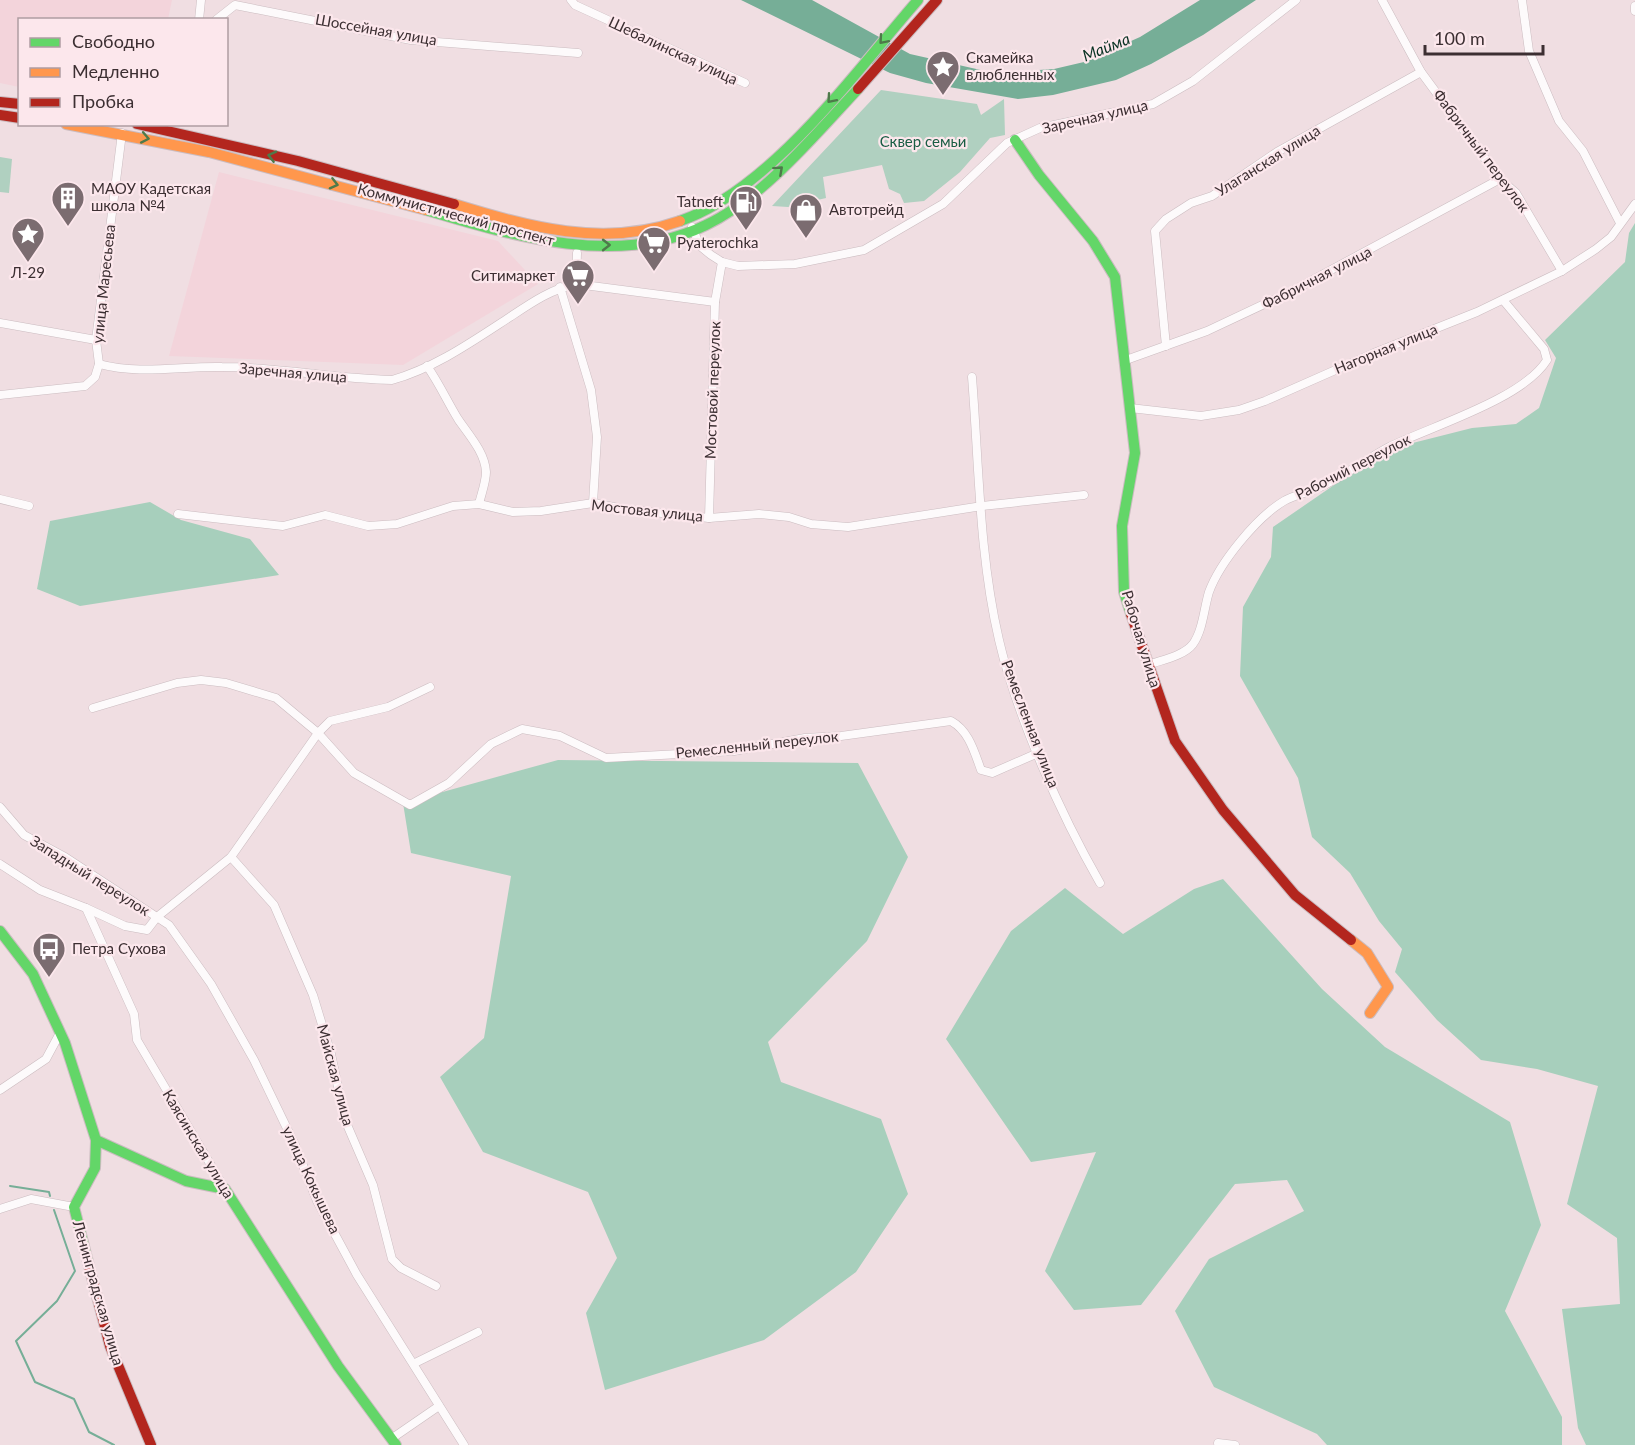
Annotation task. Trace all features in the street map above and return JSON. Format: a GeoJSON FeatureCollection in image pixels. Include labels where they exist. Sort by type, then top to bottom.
{"type":"FeatureCollection","features":[{"type":"Feature","properties":{"kind":"street"},"geometry":{"type":"LineString","coordinates":[[199,18],[201,0]]}},
{"type":"Feature","properties":{"kind":"street","name":"Шебалинская улица"},"geometry":{"type":"LineString","coordinates":[[571,0],[603,18],[745,83]]}},
{"type":"Feature","properties":{"kind":"street","name":"Коммунистический проспект"},"geometry":{"type":"LineString","coordinates":[[78,126],[188,147],[550,240],[603,246],[657,242],[693,231],[721,217],[782,167],[866,82],[937,0]]}},
{"type":"Feature","properties":{"kind":"street","name":"Заречная улица"},"geometry":{"type":"LineString","coordinates":[[722,262],[738,266],[766,267],[795,264],[864,250],[943,204],[981,166],[1015,140],[1040,128],[1153,104],[1193,81],[1296,0]]}},
{"type":"Feature","properties":{"kind":"street","name":"Фабричный переулок"},"geometry":{"type":"LineString","coordinates":[[1382,0],[1421,72],[1500,179],[1516,193],[1562,271]]}},
{"type":"Feature","properties":{"kind":"street"},"geometry":{"type":"LineString","coordinates":[[1522,0],[1529,51],[1559,121],[1583,151],[1620,223]]}},
{"type":"Feature","properties":{"kind":"street","name":"Шоссейная улица"},"geometry":{"type":"LineString","coordinates":[[218,18],[237,2],[411,40],[578,53]]}},
{"type":"Feature","properties":{"kind":"street","name":"Коммунистический проспект"},"geometry":{"type":"LineString","coordinates":[[157,126],[177,128],[545,228],[580,234],[624,234],[649,231],[689,219],[714,205],[775,156],[809,123],[916,2]]}},
{"type":"Feature","properties":{"kind":"street"},"geometry":{"type":"LineString","coordinates":[[1635,6],[1635,11]]}},
{"type":"Feature","properties":{"kind":"street","name":"Улаганская улица"},"geometry":{"type":"LineString","coordinates":[[1166,346],[1155,231],[1166,219],[1191,203],[1212,196],[1277,152],[1421,72]]}},
{"type":"Feature","properties":{"kind":"street"},"geometry":{"type":"LineString","coordinates":[[0,102],[18,104]]}},
{"type":"Feature","properties":{"kind":"street"},"geometry":{"type":"LineString","coordinates":[[0,115],[18,118]]}},
{"type":"Feature","properties":{"kind":"street","name":"улица Маресьева"},"geometry":{"type":"LineString","coordinates":[[99,364],[96,340],[122,133]]}},
{"type":"Feature","properties":{"kind":"street","name":"Рабочая улица"},"geometry":{"type":"LineString","coordinates":[[1015,140],[1028,163],[1103,252],[1115,277],[1135,453],[1122,526],[1124,592],[1175,741],[1223,810],[1295,895],[1367,953],[1388,987],[1385,995],[1370,1013]]}},
{"type":"Feature","properties":{"kind":"street","name":"Фабричная улица"},"geometry":{"type":"LineString","coordinates":[[1126,360],[1207,331],[1292,291],[1500,179]]}},
{"type":"Feature","properties":{"kind":"street","name":"Нагорная улица"},"geometry":{"type":"LineString","coordinates":[[1130,408],[1201,417],[1239,410],[1503,300],[1562,271],[1611,237],[1635,204]]}},
{"type":"Feature","properties":{"kind":"street"},"geometry":{"type":"LineString","coordinates":[[689,219],[700,246],[722,262]]}},
{"type":"Feature","properties":{"kind":"street"},"geometry":{"type":"LineString","coordinates":[[576,284],[577,253]]}},
{"type":"Feature","properties":{"kind":"street","name":"Мостовой переулок"},"geometry":{"type":"LineString","coordinates":[[709,518],[715,302],[722,262]]}},
{"type":"Feature","properties":{"kind":"street","name":"Заречная улица"},"geometry":{"type":"LineString","coordinates":[[99,364],[122,369],[161,371],[222,367],[392,380],[427,366],[560,287],[576,284],[715,302]]}},
{"type":"Feature","properties":{"kind":"street"},"geometry":{"type":"LineString","coordinates":[[560,287],[591,390],[597,437],[593,503]]}},
{"type":"Feature","properties":{"kind":"street","name":"Рабочий переулок"},"geometry":{"type":"LineString","coordinates":[[1148,665],[1183,652],[1192,645],[1199,631],[1212,585],[1228,559],[1258,523],[1284,501],[1318,488],[1389,447],[1509,392],[1539,373],[1547,360],[1544,349],[1503,300]]}},
{"type":"Feature","properties":{"kind":"street"},"geometry":{"type":"LineString","coordinates":[[0,323],[96,340]]}},
{"type":"Feature","properties":{"kind":"street"},"geometry":{"type":"LineString","coordinates":[[0,395],[85,386],[95,378],[99,364]]}},
{"type":"Feature","properties":{"kind":"street"},"geometry":{"type":"LineString","coordinates":[[427,366],[472,438],[486,472],[479,504]]}},
{"type":"Feature","properties":{"kind":"street","name":"Ремесленная улица"},"geometry":{"type":"LineString","coordinates":[[972,377],[985,553],[998,638],[1008,675],[1038,753],[1100,884]]}},
{"type":"Feature","properties":{"kind":"street","name":"Мостовая улица"},"geometry":{"type":"LineString","coordinates":[[178,514],[283,526],[326,514],[368,526],[397,525],[453,506],[479,504],[513,512],[541,511],[593,503],[624,509],[709,518],[759,514],[789,517],[810,524],[848,527],[982,506],[1084,495]]}},
{"type":"Feature","properties":{"kind":"street"},"geometry":{"type":"LineString","coordinates":[[0,500],[29,506]]}},
{"type":"Feature","properties":{"kind":"street"},"geometry":{"type":"LineString","coordinates":[[93,708],[177,683],[201,680],[226,683],[276,698],[318,733]]}},
{"type":"Feature","properties":{"kind":"street"},"geometry":{"type":"LineString","coordinates":[[0,864],[40,890],[125,926],[147,930],[157,917],[231,857],[318,733],[330,721],[388,707],[430,687]]}},
{"type":"Feature","properties":{"kind":"street","name":"Ремесленный переулок"},"geometry":{"type":"LineString","coordinates":[[318,733],[354,773],[410,805],[449,783],[491,744],[522,729],[560,736],[606,758],[734,751],[805,738],[841,736],[951,721],[961,727],[967,736],[981,770],[992,773],[1038,753]]}},
{"type":"Feature","properties":{"kind":"street","name":"Западный переулок"},"geometry":{"type":"LineString","coordinates":[[0,807],[24,835],[65,857],[157,917]]}},
{"type":"Feature","properties":{"kind":"street","name":"Майская улица"},"geometry":{"type":"LineString","coordinates":[[231,857],[274,905],[313,994],[331,1054],[345,1120],[374,1185],[392,1259],[401,1268],[436,1286]]}},
{"type":"Feature","properties":{"kind":"street","name":"Каясинская улица"},"geometry":{"type":"LineString","coordinates":[[86,908],[134,1014],[137,1040],[225,1189],[338,1366],[393,1442]]}},
{"type":"Feature","properties":{"kind":"street","name":"улица Кокышева"},"geometry":{"type":"LineString","coordinates":[[157,917],[169,925],[211,984],[254,1060],[295,1145],[317,1201],[357,1275],[415,1363],[464,1445]]}},
{"type":"Feature","properties":{"kind":"street"},"geometry":{"type":"LineString","coordinates":[[0,931],[33,974],[60,1033],[96,1140],[95,1168],[74,1207],[31,1199],[0,1209]]}},
{"type":"Feature","properties":{"kind":"street"},"geometry":{"type":"LineString","coordinates":[[0,1090],[46,1059],[60,1033]]}},
{"type":"Feature","properties":{"kind":"street"},"geometry":{"type":"LineString","coordinates":[[96,1140],[186,1181],[225,1189]]}},
{"type":"Feature","properties":{"kind":"street","name":"Ленинградская улица"},"geometry":{"type":"LineString","coordinates":[[74,1207],[110,1346],[151,1445]]}},
{"type":"Feature","properties":{"kind":"street"},"geometry":{"type":"LineString","coordinates":[[415,1363],[478,1332]]}},
{"type":"Feature","properties":{"kind":"street"},"geometry":{"type":"LineString","coordinates":[[393,1442],[439,1406]]}},
{"type":"Feature","properties":{"kind":"street"},"geometry":{"type":"LineString","coordinates":[[1218,1443],[1235,1445]]}},
{"type":"Feature","properties":{"kind":"shaded area"},"geometry":{"type":"Polygon","coordinates":[[[0,0],[172,0],[168,18],[18,18],[18,87],[0,83],[0,0]]]}},
{"type":"Feature","properties":{"kind":"shaded area","name":"Майма"},"geometry":{"type":"Polygon","coordinates":[[[741,0],[812,0],[910,54],[994,73],[1054,69],[1084,62],[1140,37],[1200,0],[1256,0],[1203,35],[1151,64],[1116,80],[1053,95],[1018,99],[926,83],[890,73],[741,0]]]}},
{"type":"Feature","properties":{"kind":"shaded area"},"geometry":{"type":"Polygon","coordinates":[[[219,172],[498,241],[538,284],[403,365],[169,356],[219,172]]]}},
{"type":"Feature","properties":{"kind":"shaded area"},"geometry":{"type":"Polygon","coordinates":[[[1635,223],[1635,1445],[1586,1445],[1578,1428],[1562,1309],[1620,1304],[1617,1238],[1567,1204],[1598,1086],[1537,1069],[1481,1060],[1437,1020],[1395,972],[1402,949],[1379,921],[1350,873],[1312,837],[1298,778],[1240,676],[1243,607],[1271,557],[1273,527],[1385,450],[1472,428],[1516,424],[1539,408],[1556,358],[1545,340],[1625,262],[1629,233],[1635,223]]]}},
{"type":"Feature","properties":{"kind":"shaded area"},"geometry":{"type":"Polygon","coordinates":[[[150,502],[181,520],[250,539],[279,575],[80,606],[37,589],[50,521],[150,502]]]}},
{"type":"Feature","properties":{"kind":"shaded area"},"geometry":{"type":"Polygon","coordinates":[[[558,760],[858,763],[908,857],[867,941],[768,1042],[781,1082],[881,1119],[908,1194],[856,1272],[764,1340],[605,1390],[586,1313],[617,1258],[588,1192],[483,1152],[440,1077],[484,1038],[511,876],[411,853],[403,803],[558,760]]]}},
{"type":"Feature","properties":{"kind":"shaded area"},"geometry":{"type":"Polygon","coordinates":[[[1223,879],[1322,989],[1385,1047],[1510,1122],[1541,1225],[1505,1311],[1562,1417],[1562,1445],[1327,1445],[1317,1434],[1214,1387],[1175,1311],[1209,1259],[1304,1211],[1287,1180],[1235,1184],[1141,1305],[1074,1310],[1045,1271],[1096,1152],[1031,1162],[946,1039],[1011,931],[1065,888],[1123,934],[1194,889],[1223,879]]]}},
{"type":"Feature","properties":{"kind":"green space","name":"Сквер семьи"},"geometry":{"type":"Polygon","coordinates":[[[881,90],[977,104],[981,115],[1004,99],[1005,135],[990,138],[960,172],[924,201],[904,203],[900,194],[889,189],[882,165],[823,177],[826,198],[788,207],[772,206],[881,90]]]}},
{"type":"Feature","properties":{"kind":"green space"},"geometry":{"type":"Polygon","coordinates":[[[0,157],[12,159],[9,193],[0,192],[0,157]]]}},
{"type":"Feature","properties":{"kind":"waterway"},"geometry":{"type":"LineString","coordinates":[[10,1186],[49,1192],[50,1196]]}},
{"type":"Feature","properties":{"kind":"waterway"},"geometry":{"type":"LineString","coordinates":[[54,1210],[75,1271],[57,1301],[16,1341],[35,1382],[74,1399],[89,1432],[114,1445]]}},
{"type":"Feature","properties":{"kind":"traffic: fast"},"geometry":{"type":"LineString","coordinates":[[680,221],[714,206],[747,183],[779,156],[810,126],[918,0]]}},
{"type":"Feature","properties":{"kind":"traffic: fast"},"geometry":{"type":"LineString","coordinates":[[426,210],[530,238],[566,243],[602,246],[638,244],[673,238],[706,225],[748,199],[787,164],[858,89]]}},
{"type":"Feature","properties":{"kind":"traffic: fast"},"geometry":{"type":"LineString","coordinates":[[1015,140],[1039,175],[1093,241],[1115,277],[1135,453],[1122,526],[1124,592],[1131,614]]}},
{"type":"Feature","properties":{"kind":"traffic: fast"},"geometry":{"type":"LineString","coordinates":[[0,931],[33,974],[65,1043],[96,1140],[95,1168],[74,1207],[88,1262]]}},
{"type":"Feature","properties":{"kind":"traffic: fast"},"geometry":{"type":"LineString","coordinates":[[96,1140],[186,1181],[225,1189],[338,1366],[396,1445]]}},
{"type":"Feature","properties":{"kind":"traffic: slow"},"geometry":{"type":"LineString","coordinates":[[76,126],[209,152],[426,210]]}},
{"type":"Feature","properties":{"kind":"traffic: slow"},"geometry":{"type":"LineString","coordinates":[[454,204],[538,227],[595,234],[652,229],[680,221]]}},
{"type":"Feature","properties":{"kind":"traffic: slow"},"geometry":{"type":"LineString","coordinates":[[1351,940],[1367,953],[1388,987],[1370,1013]]}},
{"type":"Feature","properties":{"kind":"traffic: jam"},"geometry":{"type":"LineString","coordinates":[[858,89],[937,0]]}},
{"type":"Feature","properties":{"kind":"traffic: jam"},"geometry":{"type":"LineString","coordinates":[[0,102],[18,104]]}},
{"type":"Feature","properties":{"kind":"traffic: jam"},"geometry":{"type":"LineString","coordinates":[[0,115],[18,118]]}},
{"type":"Feature","properties":{"kind":"traffic: jam"},"geometry":{"type":"LineString","coordinates":[[146,126],[298,161],[454,204]]}},
{"type":"Feature","properties":{"kind":"traffic: jam"},"geometry":{"type":"LineString","coordinates":[[1131,614],[1175,741],[1223,810],[1295,895],[1351,940]]}},
{"type":"Feature","properties":{"kind":"traffic: jam"},"geometry":{"type":"LineString","coordinates":[[88,1262],[110,1346],[151,1445]]}},
{"type":"Feature","properties":{"kind":"place","name":"Скамейка влюбленных"},"geometry":{"type":"Point","coordinates":[943,96]}},
{"type":"Feature","properties":{"kind":"place","name":"МАОУ Кадетская школа №4"},"geometry":{"type":"Point","coordinates":[68,227]}},
{"type":"Feature","properties":{"kind":"place","name":"Tatneft"},"geometry":{"type":"Point","coordinates":[746,231]}},
{"type":"Feature","properties":{"kind":"place","name":"Автотрейд"},"geometry":{"type":"Point","coordinates":[806,239]}},
{"type":"Feature","properties":{"kind":"place","name":"Л-29"},"geometry":{"type":"Point","coordinates":[28,263]}},
{"type":"Feature","properties":{"kind":"place","name":"Pyaterochka"},"geometry":{"type":"Point","coordinates":[654,272]}},
{"type":"Feature","properties":{"kind":"place","name":"Ситимаркет"},"geometry":{"type":"Point","coordinates":[578,305]}},
{"type":"Feature","properties":{"kind":"place","name":"Петра Сухова"},"geometry":{"type":"Point","coordinates":[49,978]}}]}
